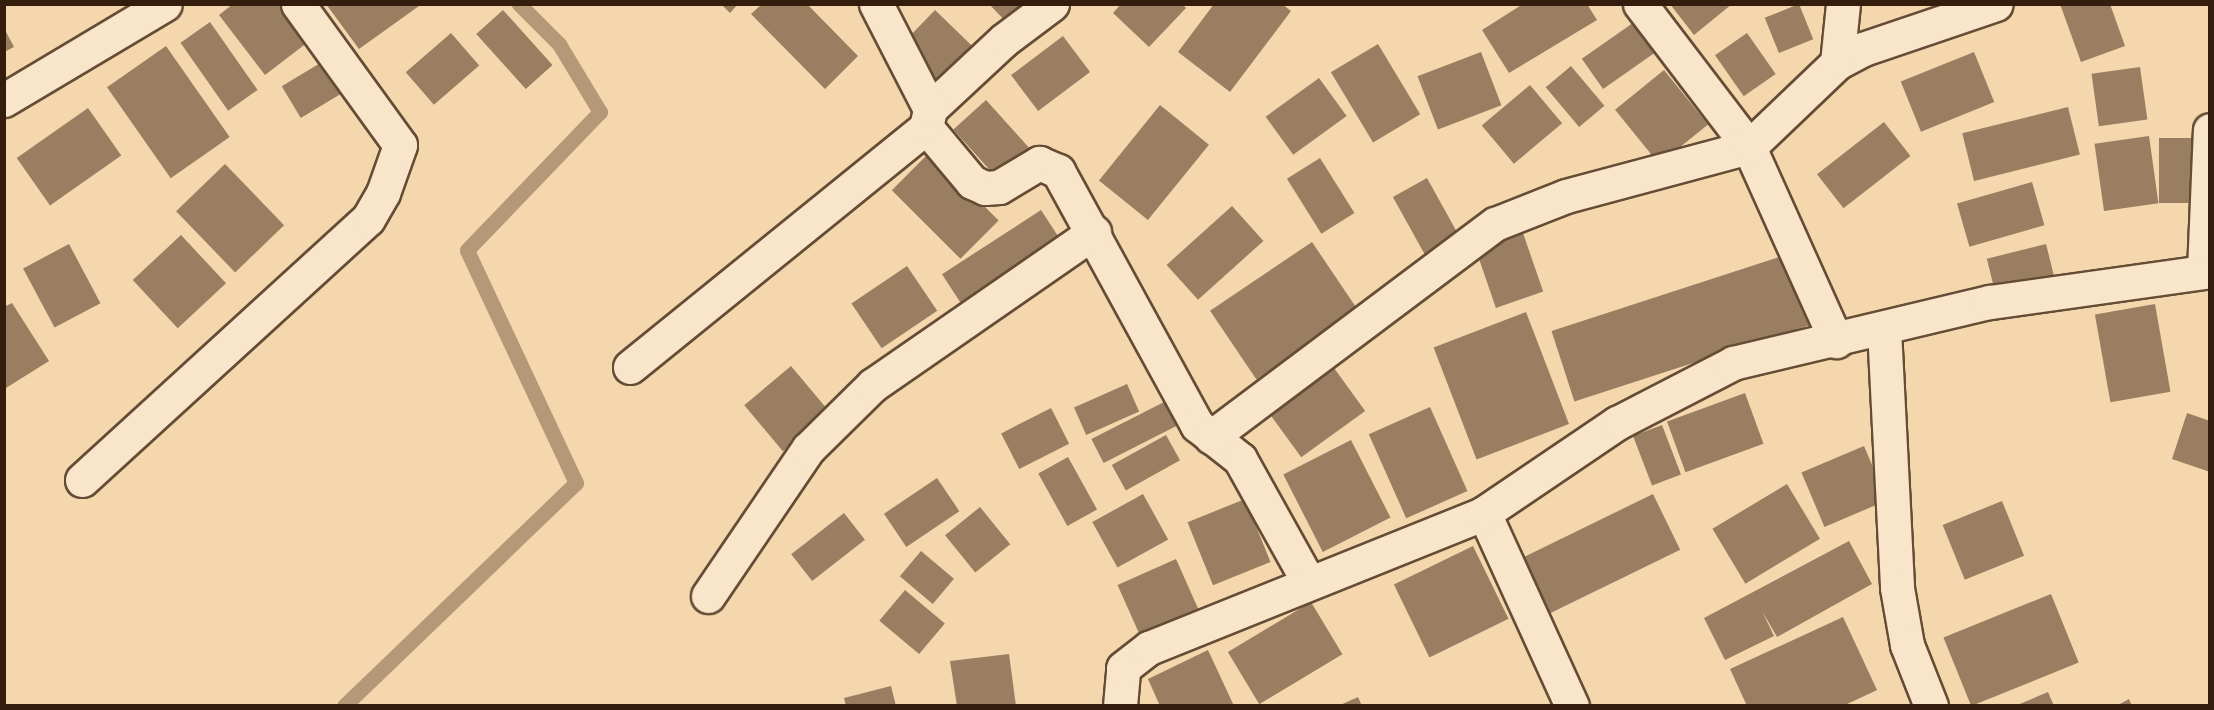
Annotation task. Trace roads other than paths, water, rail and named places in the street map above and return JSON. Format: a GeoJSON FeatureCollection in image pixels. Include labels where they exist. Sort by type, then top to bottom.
{"type":"FeatureCollection","features":[{"type":"Feature","properties":{"kind":"street"},"geometry":{"type":"LineString","coordinates":[[4,100],[165,4]]}},
{"type":"Feature","properties":{"kind":"street"},"geometry":{"type":"LineString","coordinates":[[82,480],[368,219],[383,193],[400,145],[298,4]]}},
{"type":"Feature","properties":{"kind":"street"},"geometry":{"type":"LineString","coordinates":[[876,4],[928,118],[972,182],[985,188],[999,187],[1039,163],[1050,165],[1094,232],[1149,345],[1197,425],[1240,459],[1308,581]]}},
{"type":"Feature","properties":{"kind":"street"},"geometry":{"type":"LineString","coordinates":[[630,367],[928,118],[1004,40],[1052,4]]}},
{"type":"Feature","properties":{"kind":"street"},"geometry":{"type":"LineString","coordinates":[[1640,4],[1749,147],[1836,341]]}},
{"type":"Feature","properties":{"kind":"street"},"geometry":{"type":"LineString","coordinates":[[1837,63],[1843,4]]}},
{"type":"Feature","properties":{"kind":"street"},"geometry":{"type":"LineString","coordinates":[[1211,437],[1495,224],[1566,196],[1749,147],[1837,63],[1863,49],[1996,4]]}},
{"type":"Feature","properties":{"kind":"street"},"geometry":{"type":"LineString","coordinates":[[1120,705],[1123,668],[1149,648],[1308,581],[1484,513],[1617,423],[1733,363],[1836,341],[1990,302],[2207,271],[2210,130]]}},
{"type":"Feature","properties":{"kind":"street"},"geometry":{"type":"LineString","coordinates":[[708,596],[808,449],[873,385],[1094,232]]}},
{"type":"Feature","properties":{"kind":"street"},"geometry":{"type":"LineString","coordinates":[[1884,329],[1897,588],[1907,645],[1931,705]]}},
{"type":"Feature","properties":{"kind":"street"},"geometry":{"type":"LineString","coordinates":[[1484,513],[1572,705]]}},
{"type":"Feature","properties":{"kind":"waterway"},"geometry":{"type":"LineString","coordinates":[[344,706],[576,483],[467,250],[600,112],[559,44],[519,4]]}}]}
